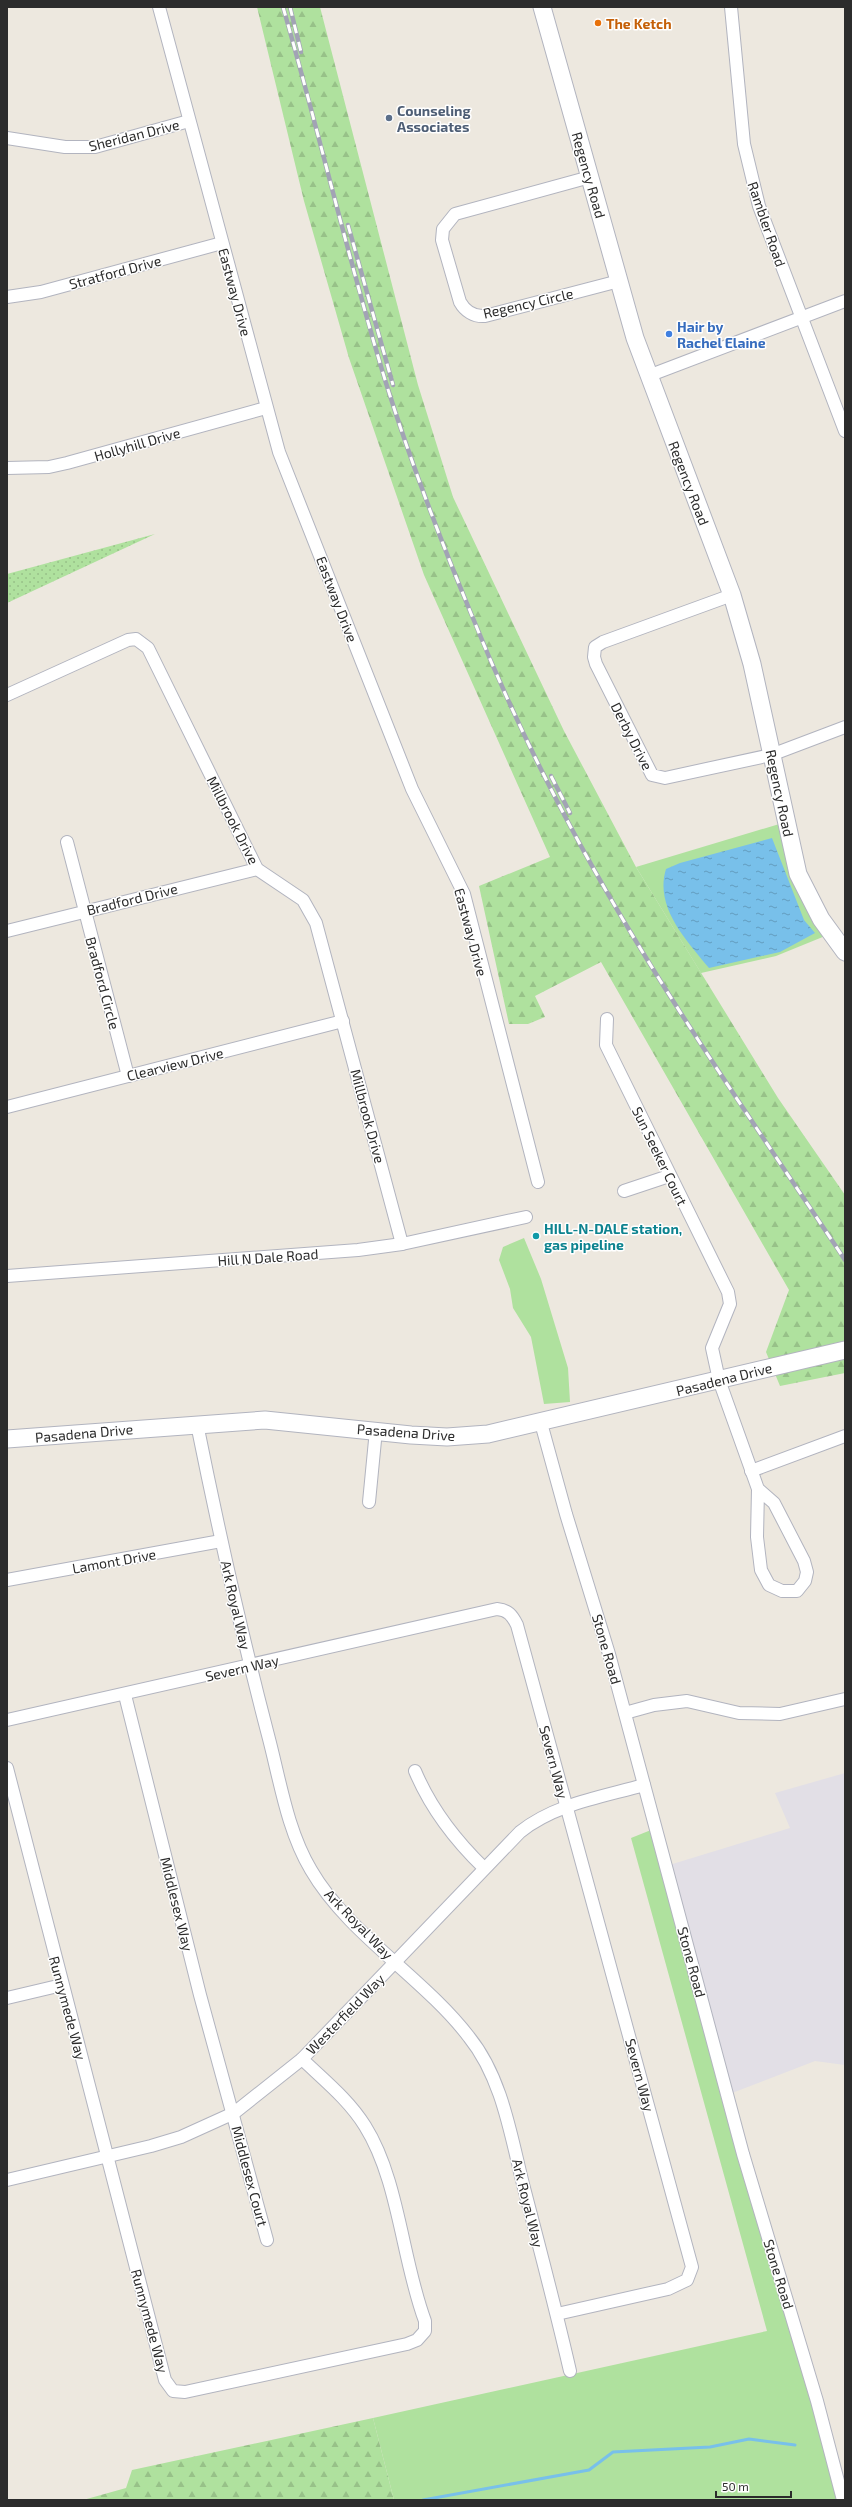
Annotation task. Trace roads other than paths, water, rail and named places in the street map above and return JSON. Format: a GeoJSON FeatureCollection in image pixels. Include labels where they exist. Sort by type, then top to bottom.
{"type":"FeatureCollection","features":[{"type":"Feature","properties":{"kind":"street","name":"Eastway Drive"},"geometry":{"type":"LineString","coordinates":[[159,7],[266,408],[291,483],[400,759],[464,894],[538,1182]]}},
{"type":"Feature","properties":{"kind":"street","name":"Regency Road"},"geometry":{"type":"LineString","coordinates":[[542,7],[619,281],[648,376],[732,595],[752,664],[798,874],[820,919],[845,952]]}},
{"type":"Feature","properties":{"kind":"street","name":"Rambler Road"},"geometry":{"type":"LineString","coordinates":[[731,7],[744,144],[749,170],[765,226],[845,431]]}},
{"type":"Feature","properties":{"kind":"street","name":"Sheridan Drive"},"geometry":{"type":"LineString","coordinates":[[7,138],[65,147],[95,147],[189,121]]}},
{"type":"Feature","properties":{"kind":"street","name":"Regency Circle"},"geometry":{"type":"LineString","coordinates":[[590,177],[455,214],[443,228],[445,248],[460,302],[470,313],[480,316],[619,281]]}},
{"type":"Feature","properties":{"kind":"street","name":"Stratford Drive"},"geometry":{"type":"LineString","coordinates":[[7,297],[41,292],[222,243]]}},
{"type":"Feature","properties":{"kind":"street"},"geometry":{"type":"LineString","coordinates":[[648,376],[845,301]]}},
{"type":"Feature","properties":{"kind":"street","name":"Hollyhill Drive"},"geometry":{"type":"LineString","coordinates":[[7,468],[49,467],[67,463],[266,408]]}},
{"type":"Feature","properties":{"kind":"street","name":"Derby Drive"},"geometry":{"type":"LineString","coordinates":[[732,595],[603,642],[595,647],[594,657],[648,769],[654,777],[665,778],[771,754],[845,727]]}},
{"type":"Feature","properties":{"kind":"street","name":"Millbrook Drive"},"geometry":{"type":"LineString","coordinates":[[7,695],[128,640],[136,639],[143,642],[148,648],[257,869],[291,890],[310,910],[323,943],[402,1244]]}},
{"type":"Feature","properties":{"kind":"street","name":"Bradford Circle"},"geometry":{"type":"LineString","coordinates":[[67,842],[128,1076]]}},
{"type":"Feature","properties":{"kind":"street","name":"Bradford Drive"},"geometry":{"type":"LineString","coordinates":[[7,931],[257,869]]}},
{"type":"Feature","properties":{"kind":"street","name":"Sun Seeker Court"},"geometry":{"type":"LineString","coordinates":[[607,1019],[606,1045],[669,1176],[728,1292],[730,1304],[712,1348],[719,1380],[758,1489]]}},
{"type":"Feature","properties":{"kind":"street","name":"Clearview Drive"},"geometry":{"type":"LineString","coordinates":[[7,1107],[343,1022]]}},
{"type":"Feature","properties":{"kind":"street"},"geometry":{"type":"LineString","coordinates":[[624,1191],[669,1176]]}},
{"type":"Feature","properties":{"kind":"street","name":"Hill N Dale Road"},"geometry":{"type":"LineString","coordinates":[[7,1276],[324,1253],[402,1244],[526,1217]]}},
{"type":"Feature","properties":{"kind":"street","name":"Pasadena Drive"},"geometry":{"type":"LineString","coordinates":[[7,1439],[265,1420],[376,1430],[411,1435],[462,1437],[488,1434],[542,1423],[845,1350]]}},
{"type":"Feature","properties":{"kind":"street","name":"Stone Road"},"geometry":{"type":"LineString","coordinates":[[542,1423],[566,1514],[625,1713],[743,2154],[840,2466],[844,2500]]}},
{"type":"Feature","properties":{"kind":"street","name":"Ark Royal Way"},"geometry":{"type":"LineString","coordinates":[[197,1424],[221,1541],[250,1666],[291,1821],[311,1870],[339,1907],[459,2024],[477,2047],[491,2072],[508,2124],[557,2314],[570,2371]]}},
{"type":"Feature","properties":{"kind":"street"},"geometry":{"type":"LineString","coordinates":[[369,1502],[376,1430]]}},
{"type":"Feature","properties":{"kind":"street"},"geometry":{"type":"LineString","coordinates":[[751,1471],[845,1436]]}},
{"type":"Feature","properties":{"kind":"street"},"geometry":{"type":"LineString","coordinates":[[758,1489],[774,1503],[804,1561],[807,1572],[805,1581],[797,1590],[782,1591],[769,1585],[761,1570],[757,1537],[758,1489]]}},
{"type":"Feature","properties":{"kind":"street","name":"Lamont Drive"},"geometry":{"type":"LineString","coordinates":[[7,1580],[221,1541]]}},
{"type":"Feature","properties":{"kind":"street","name":"Severn Way"},"geometry":{"type":"LineString","coordinates":[[7,1720],[124,1695],[497,1609],[508,1612],[517,1625],[692,2267],[687,2280],[668,2289],[557,2314]]}},
{"type":"Feature","properties":{"kind":"street","name":"Middlesex Way"},"geometry":{"type":"LineString","coordinates":[[124,1695],[200,1995],[234,2113]]}},
{"type":"Feature","properties":{"kind":"street"},"geometry":{"type":"LineString","coordinates":[[625,1713],[654,1705],[687,1701],[740,1713],[780,1714],[845,1699]]}},
{"type":"Feature","properties":{"kind":"street","name":"Runnymede Way"},"geometry":{"type":"LineString","coordinates":[[7,1768],[165,2380],[173,2391],[185,2392],[407,2344],[417,2340],[425,2331],[425,2321],[381,2160],[358,2115],[302,2059]]}},
{"type":"Feature","properties":{"kind":"street"},"geometry":{"type":"LineString","coordinates":[[415,1771],[423,1790],[448,1829],[461,1846],[484,1868]]}},
{"type":"Feature","properties":{"kind":"street","name":"Westerfield Way"},"geometry":{"type":"LineString","coordinates":[[7,2180],[107,2157],[181,2137],[234,2113],[302,2059],[484,1868],[527,1826],[566,1807],[644,1785]]}},
{"type":"Feature","properties":{"kind":"street"},"geometry":{"type":"LineString","coordinates":[[7,1998],[62,1985]]}},
{"type":"Feature","properties":{"kind":"street","name":"Middlesex Court"},"geometry":{"type":"LineString","coordinates":[[234,2113],[267,2240]]}},
{"type":"Feature","properties":{"kind":"water"},"geometry":{"type":"Polygon","coordinates":[[[772,838],[804,920],[815,933],[780,952],[709,968],[683,935],[669,910],[665,897],[664,883],[666,869],[680,863],[772,838]]]}},
{"type":"Feature","properties":{"kind":"waterway"},"geometry":{"type":"LineString","coordinates":[[423,2500],[589,2470],[613,2452],[710,2447],[749,2439],[795,2445]]}},
{"type":"Feature","properties":{"kind":"railway"},"geometry":{"type":"LineString","coordinates":[[283,7],[359,290],[395,412],[447,555],[510,704],[554,795],[586,856],[620,915],[730,1089],[845,1260]]}},
{"type":"Feature","properties":{"kind":"railway"},"geometry":{"type":"LineString","coordinates":[[290,7],[301,52]]}},
{"type":"Feature","properties":{"kind":"railway"},"geometry":{"type":"LineString","coordinates":[[348,225],[393,385]]}},
{"type":"Feature","properties":{"kind":"railway"},"geometry":{"type":"LineString","coordinates":[[551,776],[570,813]]}},
{"type":"Feature","properties":{"kind":"place","name":"The Ketch"},"geometry":{"type":"Point","coordinates":[598,23]}},
{"type":"Feature","properties":{"kind":"place","name":"Counseling Associates"},"geometry":{"type":"Point","coordinates":[389,118]}},
{"type":"Feature","properties":{"kind":"place","name":"Hair by Rachel Elaine"},"geometry":{"type":"Point","coordinates":[669,334]}},
{"type":"Feature","properties":{"kind":"place","name":"HILL-N-DALE station, gas pipeline"},"geometry":{"type":"Point","coordinates":[536,1236]}}]}
